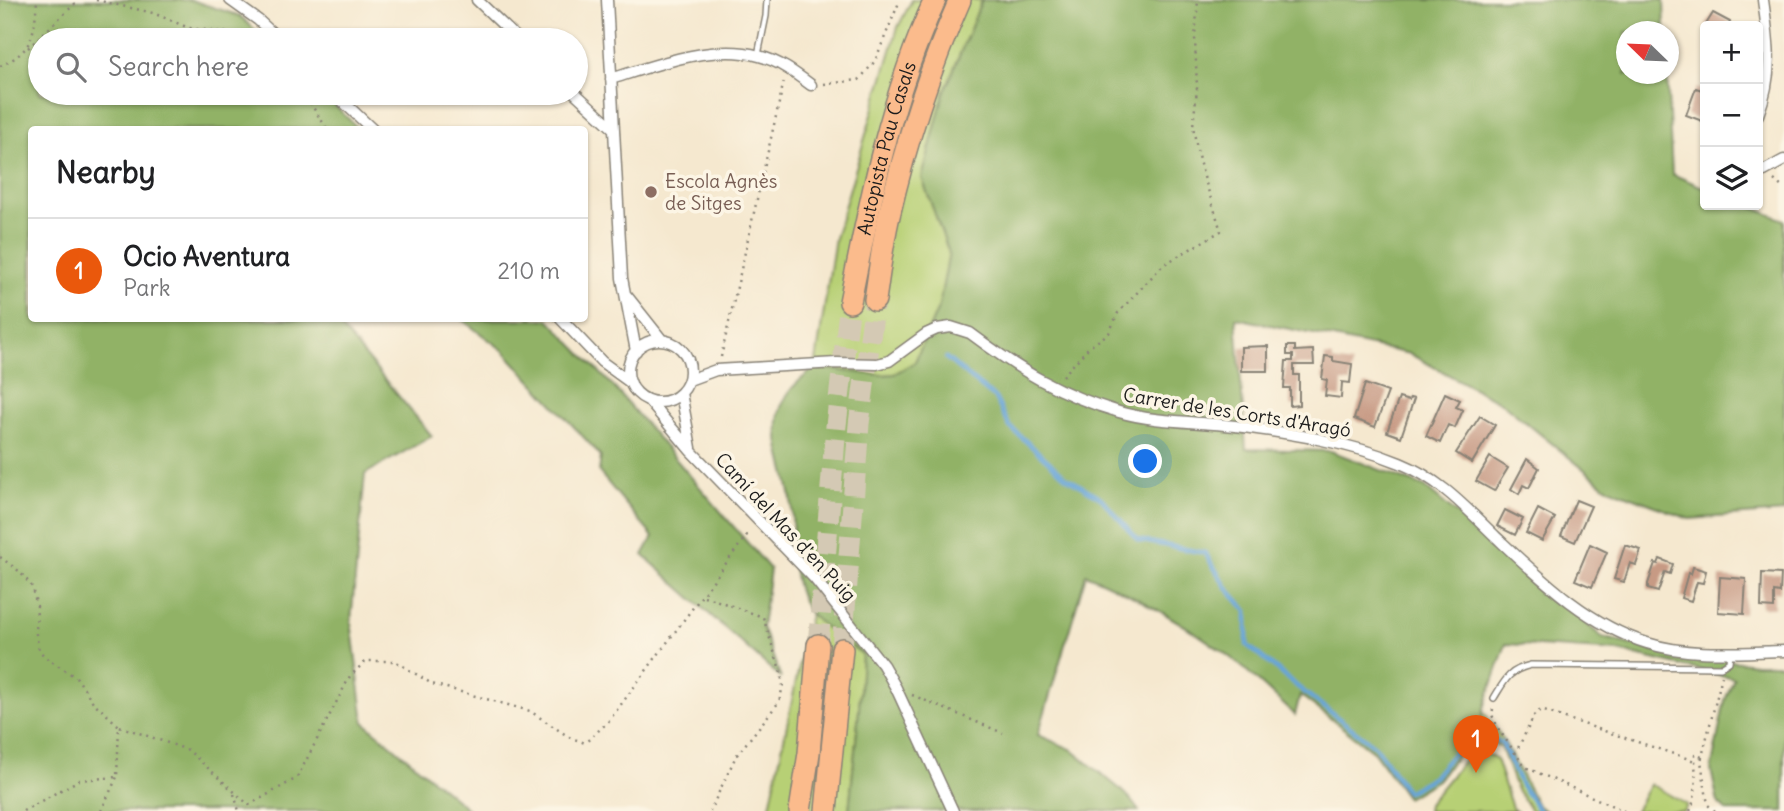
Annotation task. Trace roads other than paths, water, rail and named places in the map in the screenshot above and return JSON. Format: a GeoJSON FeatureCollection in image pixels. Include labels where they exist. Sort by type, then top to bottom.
{"type":"FeatureCollection","features":[{"type":"Feature","properties":{"kind":"highway","name":"Autopista Pau Casals"},"geometry":{"type":"LineString","coordinates":[[850,302],[885,143],[935,0]]}},
{"type":"Feature","properties":{"kind":"highway","name":"Autopista Pau Casals"},"geometry":{"type":"LineString","coordinates":[[875,300],[888,221],[908,147],[932,72],[960,0]]}},
{"type":"Feature","properties":{"kind":"highway"},"geometry":{"type":"LineString","coordinates":[[800,811],[809,752],[818,645]]}},
{"type":"Feature","properties":{"kind":"highway"},"geometry":{"type":"LineString","coordinates":[[826,811],[842,649]]}},
{"type":"Feature","properties":{"kind":"street"},"geometry":{"type":"LineString","coordinates":[[230,0],[266,28]]}},
{"type":"Feature","properties":{"kind":"street"},"geometry":{"type":"LineString","coordinates":[[477,0],[506,28]]}},
{"type":"Feature","properties":{"kind":"street"},"geometry":{"type":"LineString","coordinates":[[607,0],[624,291],[636,351]]}},
{"type":"Feature","properties":{"kind":"street"},"geometry":{"type":"LineString","coordinates":[[1763,0],[1770,69],[1763,100]]}},
{"type":"Feature","properties":{"kind":"street"},"geometry":{"type":"LineString","coordinates":[[611,79],[687,57],[722,53],[758,55],[787,67],[811,85]]}},
{"type":"Feature","properties":{"kind":"street"},"geometry":{"type":"LineString","coordinates":[[347,105],[369,126]]}},
{"type":"Feature","properties":{"kind":"street"},"geometry":{"type":"LineString","coordinates":[[588,105],[614,129]]}},
{"type":"Feature","properties":{"kind":"street"},"geometry":{"type":"LineString","coordinates":[[1763,171],[1784,160]]}},
{"type":"Feature","properties":{"kind":"street"},"geometry":{"type":"LineString","coordinates":[[624,291],[662,340]]}},
{"type":"Feature","properties":{"kind":"street"},"geometry":{"type":"LineString","coordinates":[[564,322],[602,362],[631,383],[638,394],[649,401],[666,401],[681,393],[689,380],[688,360]]}},
{"type":"Feature","properties":{"kind":"street","name":"Carrer de les Corts d'Aragó"},"geometry":{"type":"LineString","coordinates":[[716,370],[877,364],[889,361],[926,334],[950,327],[970,333],[1041,382],[1079,399],[1164,421],[1234,426],[1326,441],[1400,463],[1431,477],[1561,595],[1607,625],[1647,643],[1697,651],[1784,651]]}},
{"type":"Feature","properties":{"kind":"street"},"geometry":{"type":"LineString","coordinates":[[631,383],[630,362],[636,351],[646,343],[662,340],[676,345],[688,360],[716,370]]}},
{"type":"Feature","properties":{"kind":"street"},"geometry":{"type":"LineString","coordinates":[[602,362],[630,362]]}},
{"type":"Feature","properties":{"kind":"street"},"geometry":{"type":"LineString","coordinates":[[689,380],[716,370]]}},
{"type":"Feature","properties":{"kind":"street","name":"Camí del Mas d'en Puig"},"geometry":{"type":"LineString","coordinates":[[681,393],[691,451]]}},
{"type":"Feature","properties":{"kind":"street","name":"Camí del Mas d'en Puig"},"geometry":{"type":"LineString","coordinates":[[649,401],[691,451],[814,578],[883,665],[953,811]]}},
{"type":"Feature","properties":{"kind":"lane"},"geometry":{"type":"LineString","coordinates":[[758,55],[766,16],[766,0]]}},
{"type":"Feature","properties":{"kind":"lane"},"geometry":{"type":"LineString","coordinates":[[1494,698],[1503,682],[1516,668],[1531,665],[1709,668],[1725,666],[1729,662],[1730,652]]}},
{"type":"Feature","properties":{"kind":"waterway"},"geometry":{"type":"LineString","coordinates":[[946,358],[995,398],[1010,427],[1066,477],[1101,498],[1138,540],[1205,553],[1227,588],[1247,611],[1247,645],[1376,747],[1407,792],[1433,777],[1468,737],[1481,733],[1502,743],[1521,785],[1539,811]]}},
{"type":"Feature","properties":{"kind":"tunnel"},"geometry":{"type":"LineString","coordinates":[[842,649],[859,424],[875,300]]}},
{"type":"Feature","properties":{"kind":"tunnel"},"geometry":{"type":"LineString","coordinates":[[818,645],[836,426],[850,302]]}},
{"type":"Feature","properties":{"kind":"place","name":"Escola Agnès de Sitges"},"geometry":{"type":"Point","coordinates":[651,192]}},
{"type":"Feature","properties":{"kind":"place","name":"Ocio Aventura"},"geometry":{"type":"Point","coordinates":[1476,773]}}]}
